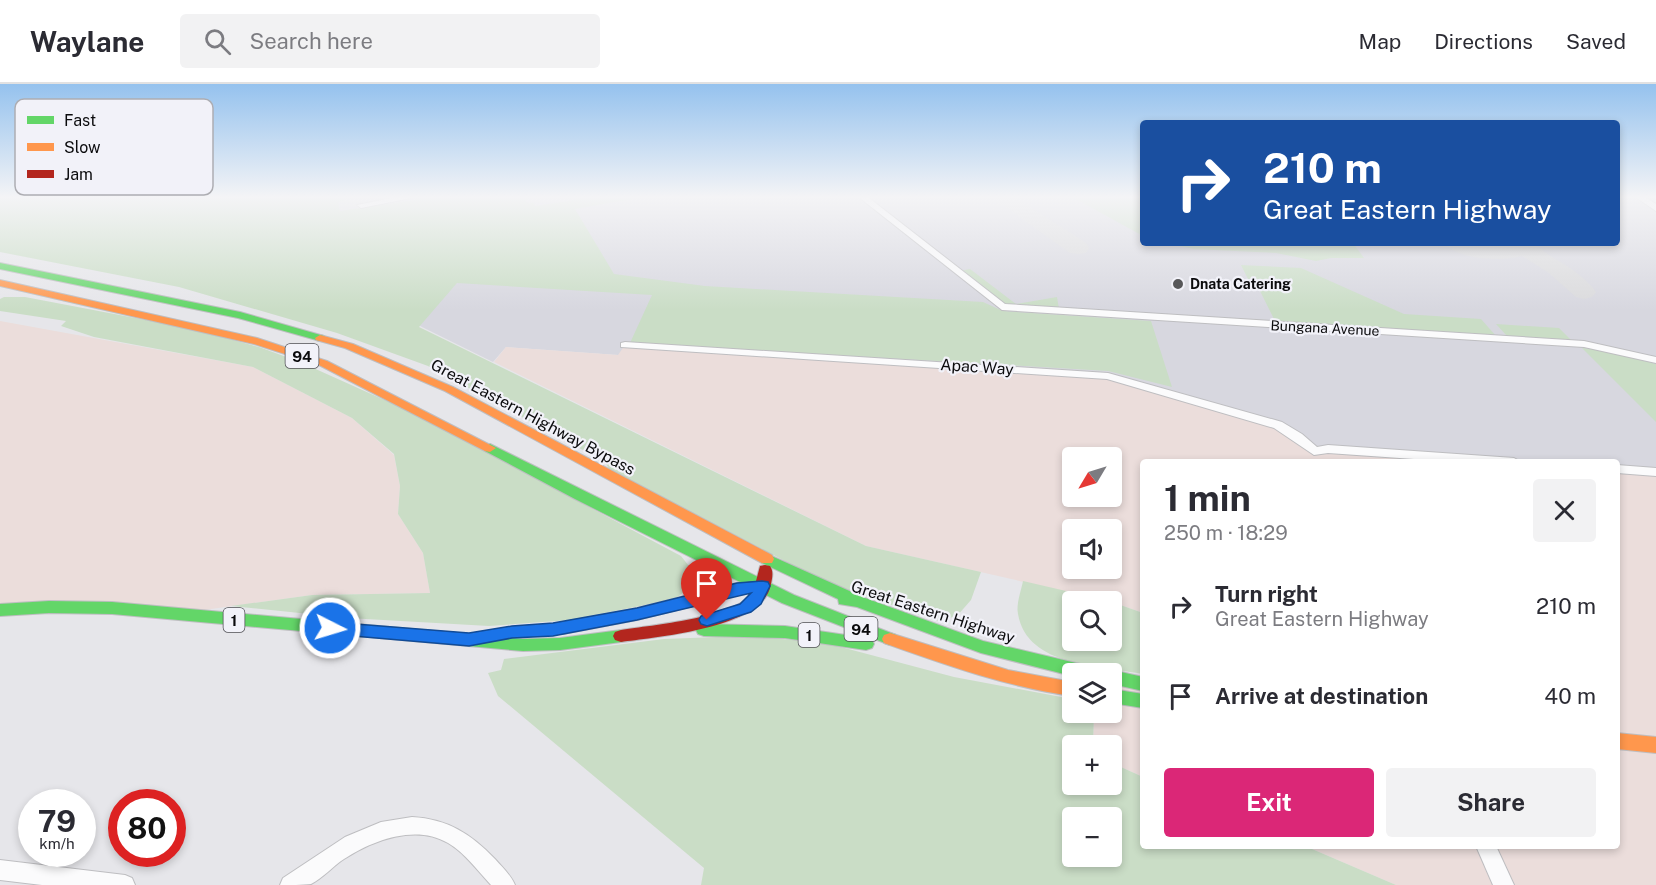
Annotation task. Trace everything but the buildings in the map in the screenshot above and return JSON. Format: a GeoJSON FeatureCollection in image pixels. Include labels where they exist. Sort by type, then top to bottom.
{"type":"FeatureCollection","features":[{"type":"Feature","properties":{"kind":"highway","name":"Great Eastern Highway Bypass"},"geometry":{"type":"LineString","coordinates":[[0,266],[240,315],[350,346],[449,388],[781,566],[859,602]]}},
{"type":"Feature","properties":{"kind":"highway","name":"94"},"geometry":{"type":"LineString","coordinates":[[0,283],[257,341],[323,363],[701,557],[848,624],[962,664],[1062,687]]}},
{"type":"Feature","properties":{"kind":"highway"},"geometry":{"type":"LineString","coordinates":[[653,632],[724,616],[746,608],[756,600],[765,570],[758,562],[708,535],[706,526]]}},
{"type":"Feature","properties":{"kind":"highway"},"geometry":{"type":"LineString","coordinates":[[691,601],[707,588],[711,579],[701,557]]}},
{"type":"Feature","properties":{"kind":"highway","name":"Great Eastern Highway"},"geometry":{"type":"LineString","coordinates":[[553,630],[637,614],[737,589],[792,586],[829,597],[859,602],[981,647],[1062,667]]}},
{"type":"Feature","properties":{"kind":"highway","name":"1"},"geometry":{"type":"LineString","coordinates":[[0,610],[50,607],[112,608],[469,639],[501,644],[544,645],[653,632],[738,630],[830,636],[962,664]]}},
{"type":"Feature","properties":{"kind":"highway","name":"1"},"geometry":{"type":"LineString","coordinates":[[469,639],[532,631]]}},
{"type":"Feature","properties":{"kind":"highway"},"geometry":{"type":"LineString","coordinates":[[1122,679],[1140,683]]}},
{"type":"Feature","properties":{"kind":"highway"},"geometry":{"type":"LineString","coordinates":[[1122,698],[1140,701]]}},
{"type":"Feature","properties":{"kind":"highway"},"geometry":{"type":"LineString","coordinates":[[1620,741],[1656,745]]}},
{"type":"Feature","properties":{"kind":"street","name":"Bungana Avenue"},"geometry":{"type":"LineString","coordinates":[[910,235],[1002,307],[1584,344],[1656,360]]}},
{"type":"Feature","properties":{"kind":"street","name":"Apac Way"},"geometry":{"type":"LineString","coordinates":[[625,345],[1118,377],[1278,425],[1298,437],[1313,457]]}},
{"type":"Feature","properties":{"kind":"street"},"geometry":{"type":"LineString","coordinates":[[1313,457],[1328,449],[1471,459]]}},
{"type":"Feature","properties":{"kind":"street"},"geometry":{"type":"LineString","coordinates":[[1620,469],[1656,472]]}},
{"type":"Feature","properties":{"kind":"street"},"geometry":{"type":"LineString","coordinates":[[291,885],[338,851],[364,837],[390,828],[431,828],[456,837],[505,885]]}},
{"type":"Feature","properties":{"kind":"street"},"geometry":{"type":"LineString","coordinates":[[1487,849],[1504,885]]}},
{"type":"Feature","properties":{"kind":"street"},"geometry":{"type":"LineString","coordinates":[[0,870],[125,885]]}},
{"type":"Feature","properties":{"kind":"shaded area"},"geometry":{"type":"Polygon","coordinates":[[[330,235],[1140,235],[1140,246],[1620,246],[1620,235],[1656,235],[1656,472],[1620,469],[1620,459],[1470,459],[1338,450],[618,355],[506,347],[493,362],[420,326],[333,312],[330,235]]]}},
{"type":"Feature","properties":{"kind":"shaded area"},"geometry":{"type":"Polygon","coordinates":[[[0,321],[253,367],[352,418],[394,455],[400,486],[398,514],[423,553],[430,593],[312,595],[168,615],[0,610],[0,321]]]}},
{"type":"Feature","properties":{"kind":"shaded area"},"geometry":{"type":"Polygon","coordinates":[[[625,345],[1097,375],[1265,421],[1314,451],[1459,459],[1140,459],[1140,612],[1122,606],[1122,591],[1064,591],[866,546],[494,362],[506,347],[618,355],[625,345]]]}},
{"type":"Feature","properties":{"kind":"shaded area"},"geometry":{"type":"Polygon","coordinates":[[[1620,469],[1656,472],[1656,885],[1396,885],[1312,849],[1620,849],[1620,469]]]}},
{"type":"Feature","properties":{"kind":"shaded area"},"geometry":{"type":"Polygon","coordinates":[[[1122,677],[1140,679],[1140,776],[1122,768],[1122,735],[1093,735],[1094,723],[1122,723],[1122,677]]]}},
{"type":"Feature","properties":{"kind":"green space"},"geometry":{"type":"Polygon","coordinates":[[[0,235],[591,235],[614,274],[705,286],[983,302],[1003,311],[1151,321],[1172,387],[1108,371],[630,343],[652,295],[457,283],[419,327],[866,546],[981,572],[971,600],[957,616],[937,621],[823,581],[609,469],[605,462],[428,366],[337,333],[179,287],[0,252],[0,235]]]}},
{"type":"Feature","properties":{"kind":"green space"},"geometry":{"type":"Polygon","coordinates":[[[1179,246],[1355,246],[1364,258],[1331,258],[1316,261],[1276,253],[1194,249],[1179,246]]]}},
{"type":"Feature","properties":{"kind":"green space"},"geometry":{"type":"Polygon","coordinates":[[[1241,265],[1301,268],[1404,314],[1481,319],[1496,336],[1276,323],[1254,279],[1248,279],[1241,265]]]}},
{"type":"Feature","properties":{"kind":"green space"},"geometry":{"type":"Polygon","coordinates":[[[970,269],[1016,304],[1057,297],[1059,309],[1004,304],[959,271],[970,269]]]}},
{"type":"Feature","properties":{"kind":"green space"},"geometry":{"type":"Polygon","coordinates":[[[25,297],[193,329],[259,347],[300,362],[409,411],[681,556],[696,575],[689,588],[675,599],[570,620],[489,626],[348,618],[231,606],[312,595],[430,593],[423,553],[398,514],[400,486],[394,454],[352,418],[253,367],[94,337],[61,326],[66,321],[0,311],[0,299],[25,297]]]}},
{"type":"Feature","properties":{"kind":"green space"},"geometry":{"type":"Polygon","coordinates":[[[1496,324],[1559,328],[1572,341],[1507,336],[1496,324]]]}},
{"type":"Feature","properties":{"kind":"green space"},"geometry":{"type":"Polygon","coordinates":[[[1582,348],[1602,350],[1656,364],[1656,422],[1582,348]]]}},
{"type":"Feature","properties":{"kind":"green space"},"geometry":{"type":"Polygon","coordinates":[[[1023,581],[1066,591],[1062,591],[1062,651],[1122,651],[1122,606],[1140,612],[1140,674],[1122,671],[1122,663],[1078,663],[1050,654],[1035,645],[1024,631],[1018,610],[1023,581]]]}},
{"type":"Feature","properties":{"kind":"green space"},"geometry":{"type":"Polygon","coordinates":[[[744,636],[822,642],[954,677],[1062,697],[1062,723],[1094,723],[1093,735],[1062,735],[1062,795],[1122,795],[1122,768],[1140,776],[1140,849],[1312,849],[1396,885],[701,885],[704,868],[498,696],[488,673],[501,670],[504,659],[664,639],[744,636]]]}},
{"type":"Feature","properties":{"kind":"taxiway"},"geometry":{"type":"LineString","coordinates":[[1059,235],[1078,248]]}},
{"type":"Feature","properties":{"kind":"taxiway"},"geometry":{"type":"LineString","coordinates":[[1464,246],[1497,253],[1514,252],[1521,249],[1521,246]]}},
{"type":"Feature","properties":{"kind":"taxiway"},"geometry":{"type":"LineString","coordinates":[[1524,246],[1535,256],[1557,268],[1584,292]]}},
{"type":"Feature","properties":{"kind":"traffic: fast"},"geometry":{"type":"LineString","coordinates":[[0,266],[240,315],[320,338]]}},
{"type":"Feature","properties":{"kind":"traffic: fast"},"geometry":{"type":"LineString","coordinates":[[490,448],[580,496],[788,599],[890,639]]}},
{"type":"Feature","properties":{"kind":"traffic: fast"},"geometry":{"type":"LineString","coordinates":[[767,559],[859,602]]}},
{"type":"Feature","properties":{"kind":"traffic: fast"},"geometry":{"type":"LineString","coordinates":[[845,600],[859,602],[981,647],[1062,667]]}},
{"type":"Feature","properties":{"kind":"traffic: fast"},"geometry":{"type":"LineString","coordinates":[[0,610],[49,607],[112,608],[523,645],[560,644],[621,636]]}},
{"type":"Feature","properties":{"kind":"traffic: fast"},"geometry":{"type":"LineString","coordinates":[[704,630],[785,632],[866,644]]}},
{"type":"Feature","properties":{"kind":"traffic: fast"},"geometry":{"type":"LineString","coordinates":[[1122,679],[1140,683]]}},
{"type":"Feature","properties":{"kind":"traffic: fast"},"geometry":{"type":"LineString","coordinates":[[1122,698],[1140,701]]}},
{"type":"Feature","properties":{"kind":"traffic: slow"},"geometry":{"type":"LineString","coordinates":[[0,283],[257,341],[323,363],[490,448]]}},
{"type":"Feature","properties":{"kind":"traffic: slow"},"geometry":{"type":"LineString","coordinates":[[320,338],[349,346],[449,389],[767,559]]}},
{"type":"Feature","properties":{"kind":"traffic: slow"},"geometry":{"type":"LineString","coordinates":[[890,639],[1008,677],[1062,687]]}},
{"type":"Feature","properties":{"kind":"traffic: slow"},"geometry":{"type":"LineString","coordinates":[[1620,741],[1656,745]]}},
{"type":"Feature","properties":{"kind":"traffic: jam"},"geometry":{"type":"LineString","coordinates":[[621,636],[729,615],[755,601],[763,586],[765,570]]}},
{"type":"Feature","properties":{"kind":"traffic: jam"},"geometry":{"type":"LineString","coordinates":[[563,628],[637,614],[737,589],[764,586]]}},
{"type":"Feature","properties":{"kind":"place","name":"Dnata Catering"},"geometry":{"type":"Point","coordinates":[1178,284]}},
{"type":"Feature","properties":{"kind":"route"},"geometry":{"type":"LineString","coordinates":[[330,628],[469,639],[512,632],[553,630],[637,614],[737,589],[762,586],[756,600],[746,608],[707,620]]}}]}
